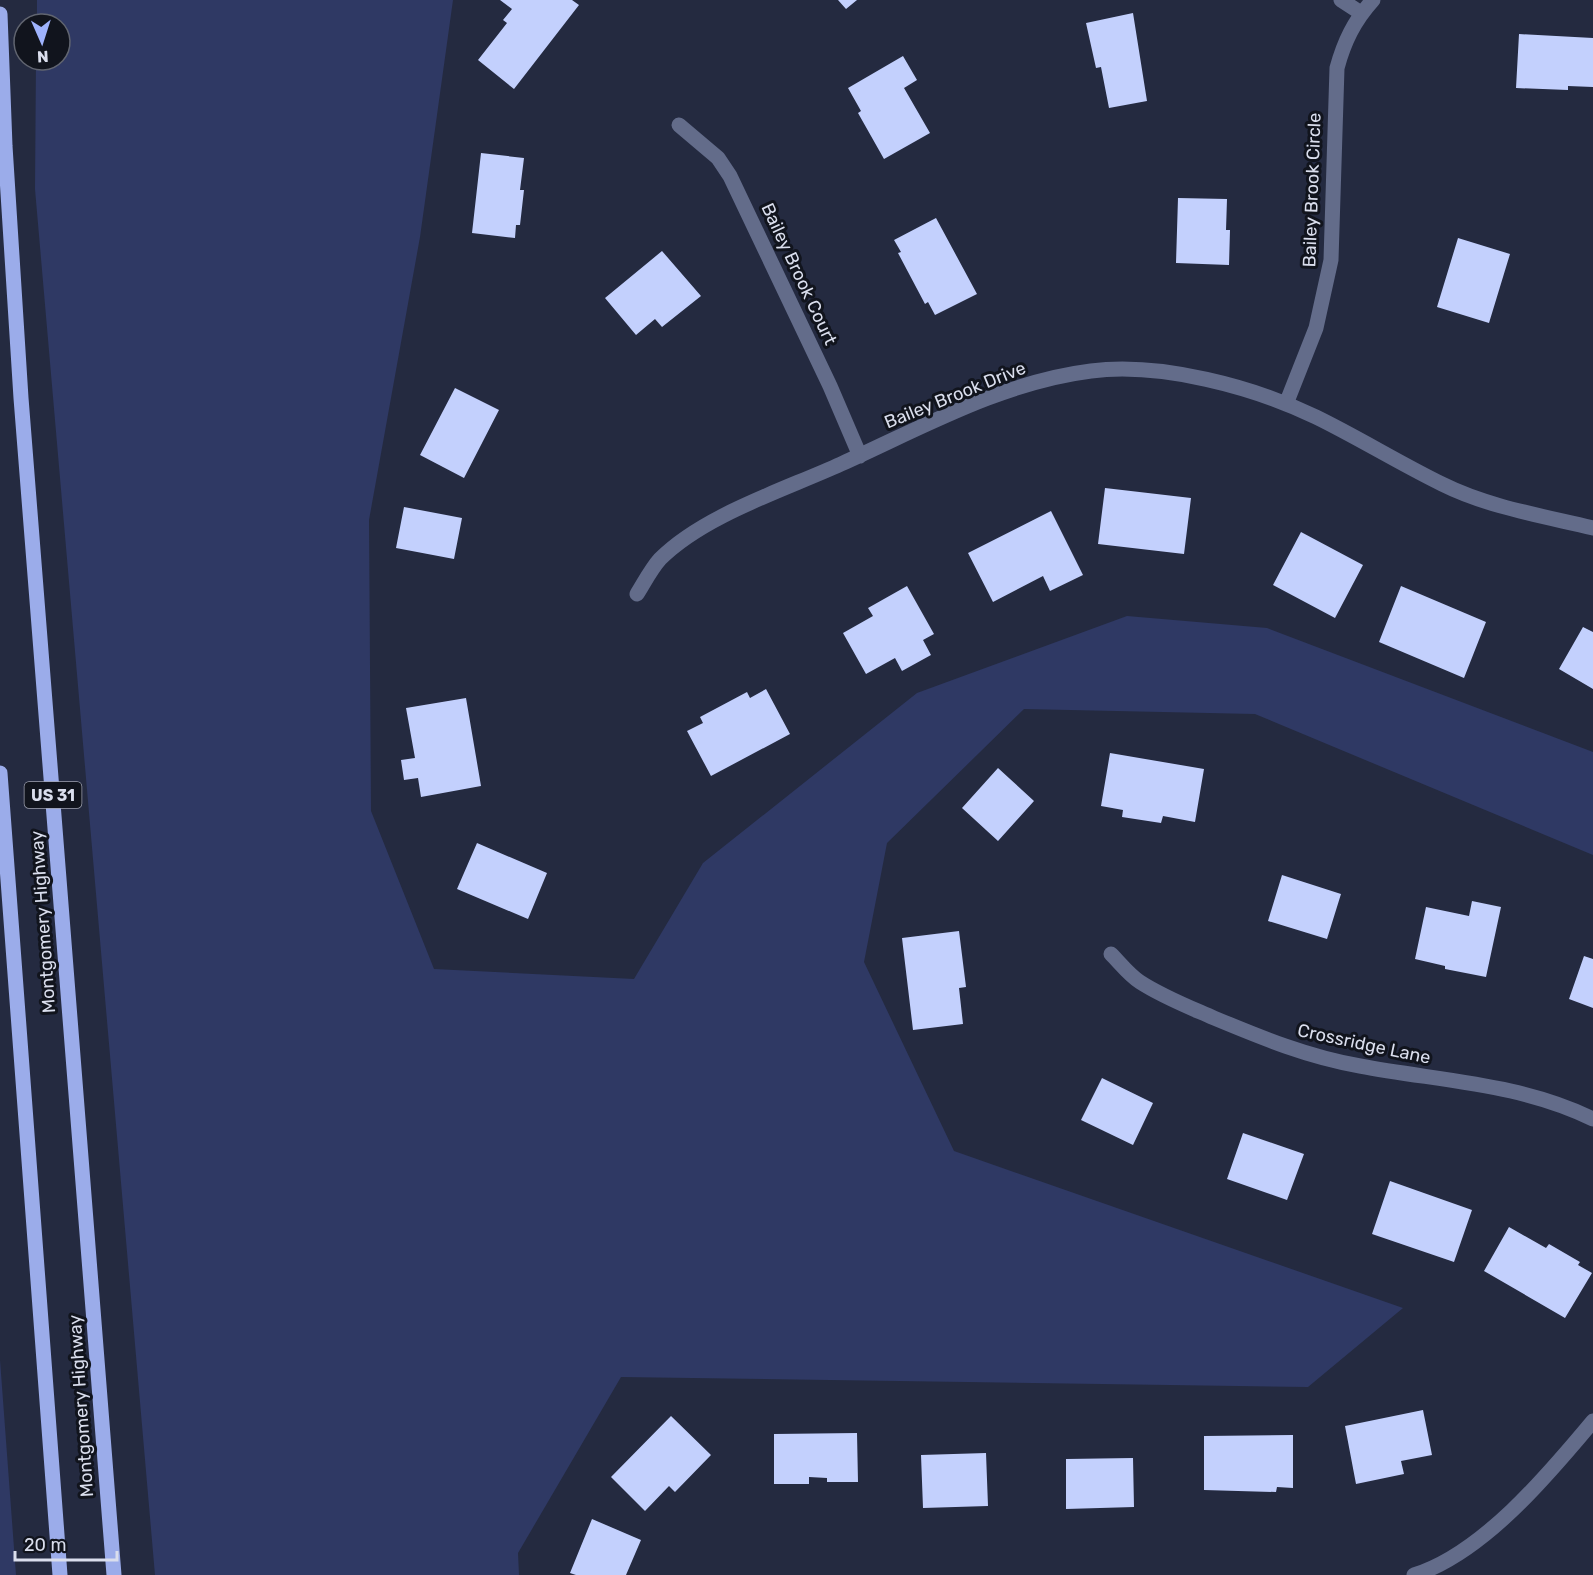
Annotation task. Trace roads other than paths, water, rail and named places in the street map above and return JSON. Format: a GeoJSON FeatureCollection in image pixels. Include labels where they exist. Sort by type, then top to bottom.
{"type":"FeatureCollection","features":[{"type":"Feature","properties":{"kind":"main road","name":"Montgomery Highway"},"geometry":{"type":"LineString","coordinates":[[0,14],[5,146],[21,398],[114,1575]]}},
{"type":"Feature","properties":{"kind":"main road","name":"Montgomery Highway"},"geometry":{"type":"LineString","coordinates":[[0,773],[60,1575]]}},
{"type":"Feature","properties":{"kind":"street"},"geometry":{"type":"LineString","coordinates":[[1341,0],[1361,13]]}},
{"type":"Feature","properties":{"kind":"street","name":"Bailey Brook Circle"},"geometry":{"type":"LineString","coordinates":[[1286,404],[1316,328],[1325,296],[1333,222],[1336,68],[1345,40],[1361,13],[1373,0]]}},
{"type":"Feature","properties":{"kind":"street","name":"Bailey Brook Court"},"geometry":{"type":"LineString","coordinates":[[679,125],[718,158],[730,176],[830,386],[860,456]]}},
{"type":"Feature","properties":{"kind":"street","name":"Bailey Brook Drive"},"geometry":{"type":"LineString","coordinates":[[637,594],[658,561],[705,525],[1008,391],[1046,379],[1093,371],[1132,370],[1172,374],[1216,383],[1286,404],[1444,485],[1518,511],[1593,528]]}},
{"type":"Feature","properties":{"kind":"street","name":"Crossridge Lane"},"geometry":{"type":"LineString","coordinates":[[1111,954],[1139,981],[1173,1000],[1274,1044],[1311,1056],[1359,1066],[1528,1094],[1567,1107],[1593,1119]]}},
{"type":"Feature","properties":{"kind":"street"},"geometry":{"type":"LineString","coordinates":[[1414,1575],[1431,1570],[1475,1542],[1545,1478],[1593,1421]]}}]}
